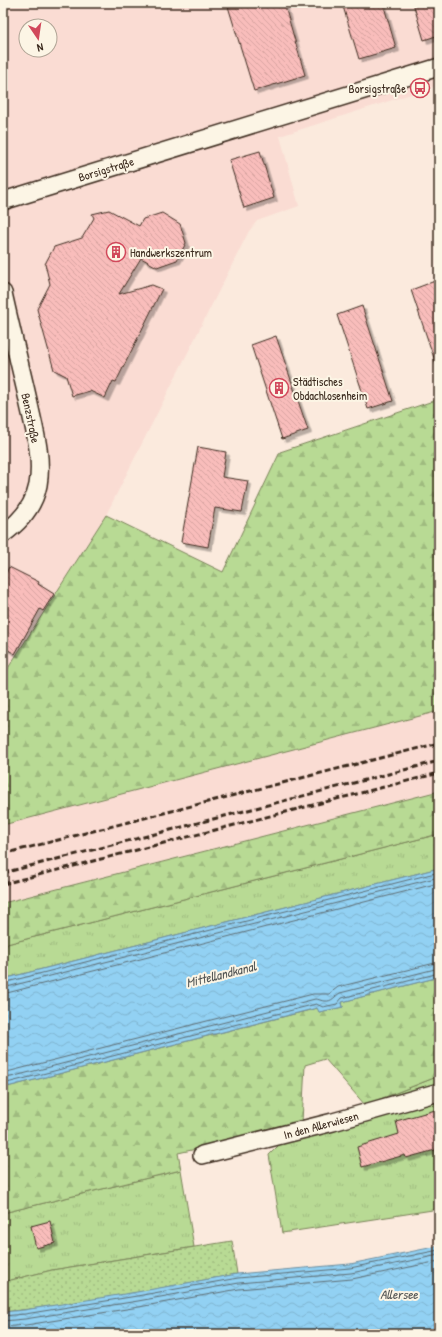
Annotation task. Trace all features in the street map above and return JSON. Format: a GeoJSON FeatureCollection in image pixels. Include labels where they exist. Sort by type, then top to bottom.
{"type":"FeatureCollection","features":[{"type":"Feature","properties":{"kind":"street","name":"Borsigstraße"},"geometry":{"type":"LineString","coordinates":[[3,201],[439,67]]}},
{"type":"Feature","properties":{"kind":"street","name":"Benzstraße"},"geometry":{"type":"LineString","coordinates":[[3,293],[36,437],[40,470],[38,486],[34,498],[26,512],[3,534]]}},
{"type":"Feature","properties":{"kind":"street","name":"In den Allerwiesen"},"geometry":{"type":"LineString","coordinates":[[202,1156],[318,1126],[439,1092]]}},
{"type":"Feature","properties":{"kind":"shaded area"},"geometry":{"type":"Polygon","coordinates":[[[3,3],[439,3],[439,85],[280,136],[299,206],[257,221],[249,231],[106,515],[3,676],[3,3]]]}},
{"type":"Feature","properties":{"kind":"shaded area"},"geometry":{"type":"Polygon","coordinates":[[[439,711],[439,791],[3,903],[3,825],[439,711]]]}},
{"type":"Feature","properties":{"kind":"green space"},"geometry":{"type":"Polygon","coordinates":[[[439,399],[439,711],[3,825],[3,676],[106,515],[223,572],[280,452],[439,399]]]}},
{"type":"Feature","properties":{"kind":"green space"},"geometry":{"type":"Polygon","coordinates":[[[439,791],[439,834],[3,945],[3,903],[439,791]]]}},
{"type":"Feature","properties":{"kind":"green space"},"geometry":{"type":"Polygon","coordinates":[[[439,834],[439,868],[3,979],[3,945],[439,834]]]}},
{"type":"Feature","properties":{"kind":"green space"},"geometry":{"type":"Polygon","coordinates":[[[439,977],[439,1076],[365,1105],[325,1059],[305,1065],[302,1122],[242,1139],[178,1153],[181,1170],[3,1213],[3,1088],[318,1008],[319,1012],[343,1007],[342,1002],[439,977]]]}},
{"type":"Feature","properties":{"kind":"green space"},"geometry":{"type":"Polygon","coordinates":[[[439,1076],[439,1209],[282,1233],[269,1155],[302,1122],[365,1105],[439,1076]]]}},
{"type":"Feature","properties":{"kind":"green space"},"geometry":{"type":"Polygon","coordinates":[[[181,1170],[194,1247],[52,1270],[3,1282],[3,1213],[181,1170]]]}},
{"type":"Feature","properties":{"kind":"green space"},"geometry":{"type":"Polygon","coordinates":[[[232,1241],[237,1274],[91,1300],[3,1312],[3,1282],[52,1270],[232,1241]]]}},
{"type":"Feature","properties":{"kind":"water","name":"Mittellandkanal"},"geometry":{"type":"Polygon","coordinates":[[[439,868],[439,977],[342,1002],[343,1007],[319,1012],[317,1008],[3,1088],[3,979],[439,868]]]}},
{"type":"Feature","properties":{"kind":"water","name":"Allersee"},"geometry":{"type":"Polygon","coordinates":[[[439,1246],[439,1334],[3,1334],[3,1312],[137,1292],[237,1274],[350,1264],[439,1246]]]}},
{"type":"Feature","properties":{"kind":"building"},"geometry":{"type":"Polygon","coordinates":[[[227,3],[284,3],[305,75],[254,91],[227,3]]]}},
{"type":"Feature","properties":{"kind":"building"},"geometry":{"type":"Polygon","coordinates":[[[342,3],[383,3],[396,48],[359,59],[342,3]]]}},
{"type":"Feature","properties":{"kind":"building"},"geometry":{"type":"Polygon","coordinates":[[[413,3],[439,3],[439,35],[424,40],[413,3]]]}},
{"type":"Feature","properties":{"kind":"building"},"geometry":{"type":"Polygon","coordinates":[[[260,151],[274,198],[244,208],[229,160],[260,151]]]}},
{"type":"Feature","properties":{"kind":"building"},"geometry":{"type":"Polygon","coordinates":[[[109,210],[139,226],[143,219],[162,213],[180,224],[186,243],[177,260],[157,267],[141,258],[119,294],[152,285],[162,289],[116,382],[113,381],[105,398],[90,391],[72,396],[66,376],[54,370],[37,309],[50,284],[45,264],[54,247],[82,238],[94,218],[92,214],[109,210]]]}},
{"type":"Feature","properties":{"kind":"building"},"geometry":{"type":"Polygon","coordinates":[[[435,281],[439,292],[439,367],[437,367],[411,290],[435,281]]]}},
{"type":"Feature","properties":{"kind":"building"},"geometry":{"type":"Polygon","coordinates":[[[362,306],[393,401],[368,409],[337,315],[362,306]]]}},
{"type":"Feature","properties":{"kind":"building","name":"Städtisches Obdachlosenheim"},"geometry":{"type":"Polygon","coordinates":[[[276,336],[308,430],[282,439],[251,345],[276,336]]]}},
{"type":"Feature","properties":{"kind":"building"},"geometry":{"type":"Polygon","coordinates":[[[198,447],[226,452],[222,477],[248,481],[242,512],[215,508],[208,547],[181,542],[198,447]]]}},
{"type":"Feature","properties":{"kind":"building"},"geometry":{"type":"Polygon","coordinates":[[[9,567],[39,582],[38,584],[54,594],[43,611],[40,609],[15,654],[3,647],[3,571],[6,573],[9,567]]]}},
{"type":"Feature","properties":{"kind":"building"},"geometry":{"type":"Polygon","coordinates":[[[439,1109],[439,1149],[406,1158],[405,1155],[362,1167],[357,1147],[399,1134],[396,1121],[439,1109]]]}},
{"type":"Feature","properties":{"kind":"building"},"geometry":{"type":"Polygon","coordinates":[[[50,1221],[55,1243],[36,1248],[31,1226],[50,1221]]]}},
{"type":"Feature","properties":{"kind":"railway"},"geometry":{"type":"LineString","coordinates":[[3,854],[439,743]]}},
{"type":"Feature","properties":{"kind":"railway"},"geometry":{"type":"LineString","coordinates":[[3,873],[439,761]]}},
{"type":"Feature","properties":{"kind":"railway"},"geometry":{"type":"LineString","coordinates":[[3,884],[439,773]]}},
{"type":"Feature","properties":{"kind":"place","name":"Borsigstraße"},"geometry":{"type":"Point","coordinates":[420,88]}},
{"type":"Feature","properties":{"kind":"place","name":"Handwerkszentrum"},"geometry":{"type":"Point","coordinates":[116,252]}},
{"type":"Feature","properties":{"kind":"place","name":"Städtisches Obdachlosenheim"},"geometry":{"type":"Point","coordinates":[279,388]}}]}
